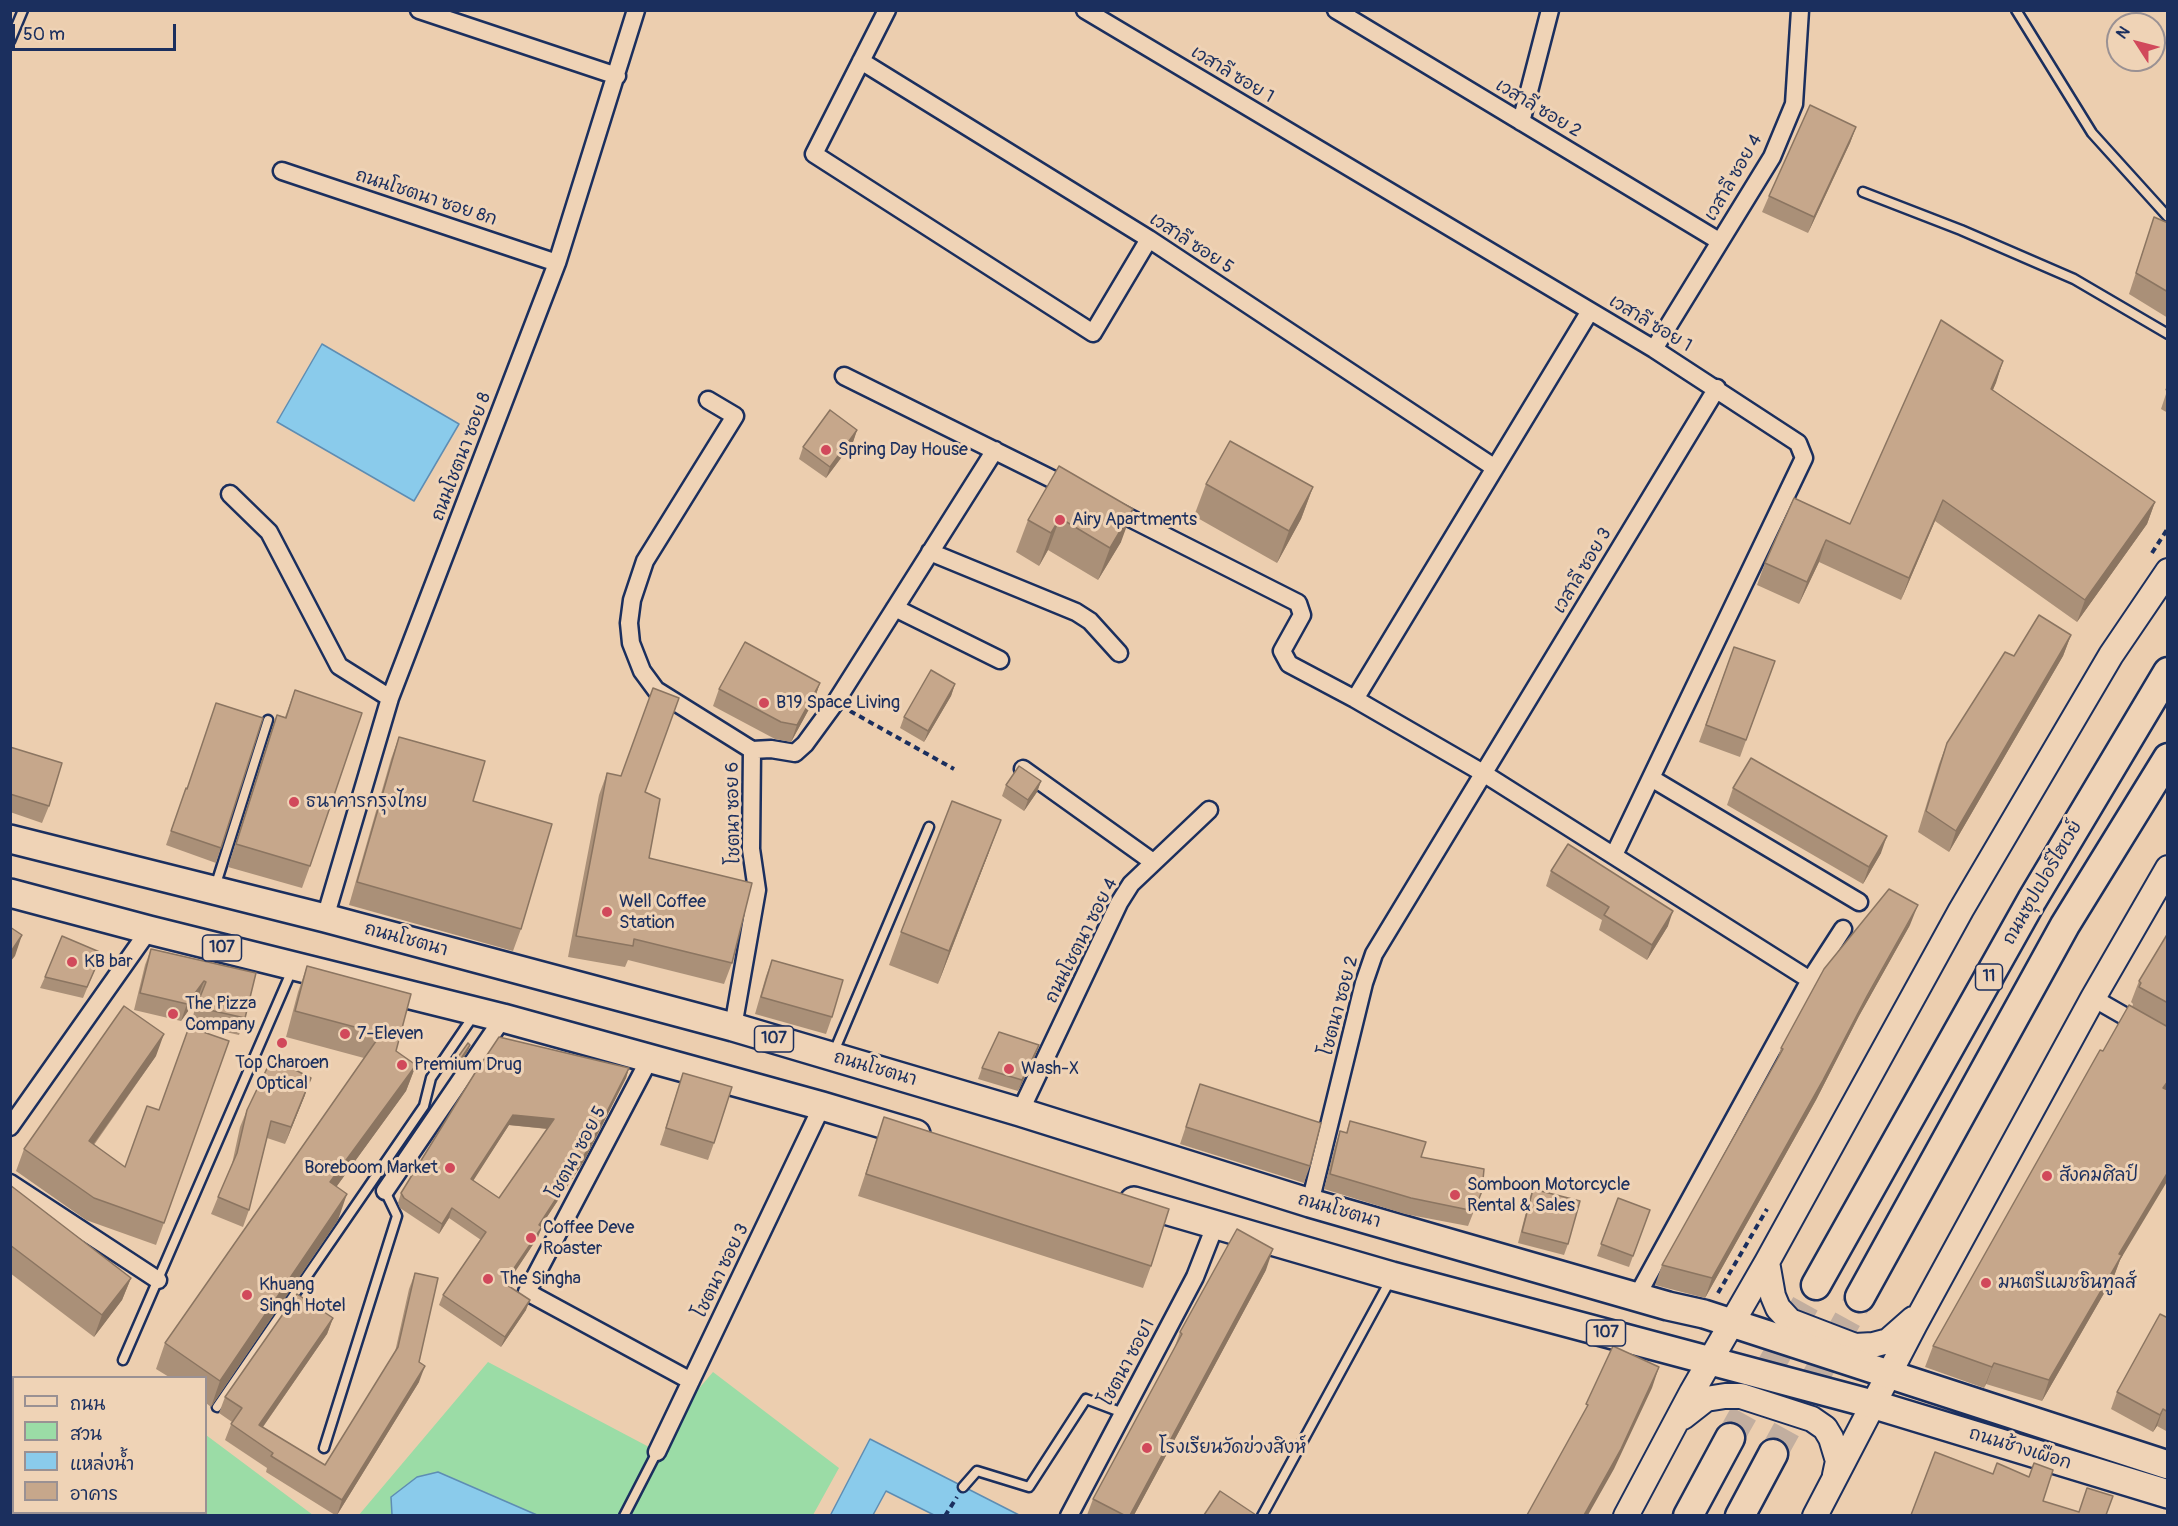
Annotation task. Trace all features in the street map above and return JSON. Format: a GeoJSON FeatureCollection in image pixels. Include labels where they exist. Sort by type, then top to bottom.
{"type":"FeatureCollection","features":[{"type":"Feature","properties":{"kind":"highway","name":"ถนนซุปเปอร์ไฮเวย์"},"geometry":{"type":"LineString","coordinates":[[1816,1285],[2032,900],[2168,672]]}},
{"type":"Feature","properties":{"kind":"highway","name":"11"},"geometry":{"type":"LineString","coordinates":[[1860,1297],[2065,925],[2168,758]]}},
{"type":"Feature","properties":{"kind":"highway"},"geometry":{"type":"LineString","coordinates":[[1688,1515],[1730,1438]]}},
{"type":"Feature","properties":{"kind":"highway"},"geometry":{"type":"LineString","coordinates":[[1740,1515],[1773,1454]]}},
{"type":"Feature","properties":{"kind":"main road"},"geometry":{"type":"LineString","coordinates":[[1626,1515],[1961,910],[2111,655],[2168,571]]}},
{"type":"Feature","properties":{"kind":"main road","name":"ถนนโชตนา"},"geometry":{"type":"LineString","coordinates":[[10,839],[325,918],[733,1028],[1020,1112],[1310,1203],[1704,1314],[1731,1324]]}},
{"type":"Feature","properties":{"kind":"main road"},"geometry":{"type":"LineString","coordinates":[[1815,1515],[1880,1406],[1896,1376],[1924,1309],[2093,998],[2168,868]]}},
{"type":"Feature","properties":{"kind":"main road","name":"107"},"geometry":{"type":"LineString","coordinates":[[10,893],[149,930],[477,1011],[822,1106],[935,1140]]}},
{"type":"Feature","properties":{"kind":"main road","name":"107"},"geometry":{"type":"LineString","coordinates":[[1114,1195],[1392,1276],[1710,1360]]}},
{"type":"Feature","properties":{"kind":"main road"},"geometry":{"type":"LineString","coordinates":[[1767,1262],[1773,1296],[1778,1308],[1790,1322],[1855,1346],[1873,1346],[1888,1341],[1924,1309]]}},
{"type":"Feature","properties":{"kind":"main road","name":"ถนนช้างเผือก"},"geometry":{"type":"LineString","coordinates":[[1731,1324],[2168,1465]]}},
{"type":"Feature","properties":{"kind":"main road","name":"ถนนช้างเผือก"},"geometry":{"type":"LineString","coordinates":[[1710,1360],[1880,1406],[2168,1494]]}},
{"type":"Feature","properties":{"kind":"main road"},"geometry":{"type":"LineString","coordinates":[[1675,1425],[1706,1400],[1725,1396],[1741,1396],[1812,1419],[1825,1428],[1831,1438],[1838,1461],[1835,1478]]}},
{"type":"Feature","properties":{"kind":"street"},"geometry":{"type":"LineString","coordinates":[[419,10],[617,76]]}},
{"type":"Feature","properties":{"kind":"street","name":"ถนนโชตนา ซอย 8"},"geometry":{"type":"LineString","coordinates":[[325,918],[390,698],[557,263],[636,10]]}},
{"type":"Feature","properties":{"kind":"street"},"geometry":{"type":"LineString","coordinates":[[887,10],[813,154],[1093,333],[1149,239]]}},
{"type":"Feature","properties":{"kind":"street","name":"เวสาลี ซอย 1"},"geometry":{"type":"LineString","coordinates":[[1085,10],[1590,310],[1717,388],[1798,442],[1804,458],[1614,855]]}},
{"type":"Feature","properties":{"kind":"street","name":"เวสาลี ซอย 2"},"geometry":{"type":"LineString","coordinates":[[1336,10],[1719,241]]}},
{"type":"Feature","properties":{"kind":"street"},"geometry":{"type":"LineString","coordinates":[[1521,122],[1550,10]]}},
{"type":"Feature","properties":{"kind":"street","name":"เวสาลี ซอย 4"},"geometry":{"type":"LineString","coordinates":[[1654,349],[1772,157],[1794,104],[1800,10]]}},
{"type":"Feature","properties":{"kind":"street","name":"เวสาลี ซอย 5"},"geometry":{"type":"LineString","coordinates":[[861,61],[1149,239],[1495,468]]}},
{"type":"Feature","properties":{"kind":"street","name":"ถนนโชตนา ซอย 8ก"},"geometry":{"type":"LineString","coordinates":[[282,171],[557,263]]}},
{"type":"Feature","properties":{"kind":"street"},"geometry":{"type":"LineString","coordinates":[[1355,699],[1590,310]]}},
{"type":"Feature","properties":{"kind":"street"},"geometry":{"type":"LineString","coordinates":[[844,376],[1298,603],[1302,615],[1282,651],[1289,664],[1355,699],[1483,773],[1810,980]]}},
{"type":"Feature","properties":{"kind":"street","name":"เวสาลี ซอย 3"},"geometry":{"type":"LineString","coordinates":[[1483,773],[1717,388]]}},
{"type":"Feature","properties":{"kind":"street"},"geometry":{"type":"LineString","coordinates":[[708,400],[735,416],[645,561],[632,600],[629,623],[631,643],[642,671],[656,690],[752,750]]}},
{"type":"Feature","properties":{"kind":"street","name":"โชตนา ซอย 6"},"geometry":{"type":"LineString","coordinates":[[733,1028],[757,890],[751,849],[752,750],[771,749],[795,753],[805,744],[835,703],[995,450]]}},
{"type":"Feature","properties":{"kind":"street"},"geometry":{"type":"LineString","coordinates":[[230,494],[269,531],[339,666],[390,698]]}},
{"type":"Feature","properties":{"kind":"street"},"geometry":{"type":"LineString","coordinates":[[930,552],[1076,612],[1090,621],[1119,653]]}},
{"type":"Feature","properties":{"kind":"street"},"geometry":{"type":"LineString","coordinates":[[895,608],[1000,660]]}},
{"type":"Feature","properties":{"kind":"street"},"geometry":{"type":"LineString","coordinates":[[1022,769],[1153,861]]}},
{"type":"Feature","properties":{"kind":"street","name":"โชตนา ซอย 2"},"geometry":{"type":"LineString","coordinates":[[1310,1203],[1364,983],[1374,954],[1483,773]]}},
{"type":"Feature","properties":{"kind":"street"},"geometry":{"type":"LineString","coordinates":[[1652,778],[1859,902]]}},
{"type":"Feature","properties":{"kind":"street","name":"ถนนโชตนา ซอย 4"},"geometry":{"type":"LineString","coordinates":[[1020,1112],[1119,903],[1131,884],[1153,861],[1209,810]]}},
{"type":"Feature","properties":{"kind":"street"},"geometry":{"type":"LineString","coordinates":[[1637,1296],[1810,980],[1843,929]]}},
{"type":"Feature","properties":{"kind":"street"},"geometry":{"type":"LineString","coordinates":[[10,1127],[149,930]]}},
{"type":"Feature","properties":{"kind":"street"},"geometry":{"type":"LineString","coordinates":[[2093,998],[2168,1041]]}},
{"type":"Feature","properties":{"kind":"street"},"geometry":{"type":"LineString","coordinates":[[385,1191],[502,1018]]}},
{"type":"Feature","properties":{"kind":"street","name":"โชตนา ซอย 5"},"geometry":{"type":"LineString","coordinates":[[650,1058],[527,1292],[691,1381]]}},
{"type":"Feature","properties":{"kind":"street","name":"โชตนา ซอย 3"},"geometry":{"type":"LineString","coordinates":[[657,1452],[822,1106]]}},
{"type":"Feature","properties":{"kind":"street"},"geometry":{"type":"LineString","coordinates":[[10,1183],[158,1280]]}},
{"type":"Feature","properties":{"kind":"street","name":"โชตนา ซอย1"},"geometry":{"type":"LineString","coordinates":[[1069,1515],[1195,1277],[1215,1226]]}},
{"type":"Feature","properties":{"kind":"lane"},"geometry":{"type":"LineString","coordinates":[[10,41],[23,10]]}},
{"type":"Feature","properties":{"kind":"lane"},"geometry":{"type":"LineString","coordinates":[[2016,10],[2092,133],[2168,218]]}},
{"type":"Feature","properties":{"kind":"lane"},"geometry":{"type":"LineString","coordinates":[[1863,192],[1961,230],[2074,279],[2168,334]]}},
{"type":"Feature","properties":{"kind":"lane"},"geometry":{"type":"LineString","coordinates":[[214,890],[268,720]]}},
{"type":"Feature","properties":{"kind":"lane"},"geometry":{"type":"LineString","coordinates":[[832,1056],[929,827]]}},
{"type":"Feature","properties":{"kind":"lane"},"geometry":{"type":"LineString","coordinates":[[123,1360],[294,965]]}},
{"type":"Feature","properties":{"kind":"lane"},"geometry":{"type":"LineString","coordinates":[[217,1407],[424,1106],[430,1078],[477,1011]]}},
{"type":"Feature","properties":{"kind":"lane"},"geometry":{"type":"LineString","coordinates":[[324,1448],[397,1216],[385,1191]]}},
{"type":"Feature","properties":{"kind":"lane"},"geometry":{"type":"LineString","coordinates":[[1262,1515],[1392,1276]]}},
{"type":"Feature","properties":{"kind":"lane"},"geometry":{"type":"LineString","coordinates":[[963,1487],[977,1471],[1029,1487],[1086,1399],[1123,1413]]}},
{"type":"Feature","properties":{"kind":"lane"},"geometry":{"type":"LineString","coordinates":[[624,1515],[657,1452]]}},
{"type":"Feature","properties":{"kind":"path"},"geometry":{"type":"LineString","coordinates":[[835,703],[954,769]]}},
{"type":"Feature","properties":{"kind":"green space"},"geometry":{"type":"Polygon","coordinates":[[[488,1362],[649,1447],[713,1372],[839,1468],[813,1515],[358,1516],[488,1362]]]}},
{"type":"Feature","properties":{"kind":"green space"},"geometry":{"type":"Polygon","coordinates":[[[207,1436],[313,1515],[111,1515],[207,1514],[207,1436]]]}},
{"type":"Feature","properties":{"kind":"water"},"geometry":{"type":"Polygon","coordinates":[[[322,344],[459,424],[414,501],[277,422],[322,344]]]}},
{"type":"Feature","properties":{"kind":"water"},"geometry":{"type":"Polygon","coordinates":[[[870,1439],[1019,1515],[934,1515],[886,1491],[873,1515],[830,1516],[870,1439]]]}},
{"type":"Feature","properties":{"kind":"water"},"geometry":{"type":"Polygon","coordinates":[[[438,1472],[537,1515],[392,1515],[391,1497],[417,1477],[438,1472]]]}},
{"type":"Feature","properties":{"kind":"building"},"geometry":{"type":"Polygon","coordinates":[[[1810,105],[1856,127],[1814,217],[1769,196],[1810,105]]]}},
{"type":"Feature","properties":{"kind":"building"},"geometry":{"type":"Polygon","coordinates":[[[2154,217],[2168,223],[2168,292],[2136,273],[2154,217]]]}},
{"type":"Feature","properties":{"kind":"building"},"geometry":{"type":"Polygon","coordinates":[[[1941,320],[2003,361],[1991,389],[2155,502],[2085,600],[1943,500],[1909,578],[1826,540],[1807,582],[1765,563],[1794,498],[1850,524],[1941,320]]]}},
{"type":"Feature","properties":{"kind":"building","name":"Spring Day House"},"geometry":{"type":"Polygon","coordinates":[[[830,410],[857,430],[830,467],[803,447],[830,410]]]}},
{"type":"Feature","properties":{"kind":"building"},"geometry":{"type":"Polygon","coordinates":[[[1230,441],[1313,487],[1289,531],[1206,484],[1230,441]]]}},
{"type":"Feature","properties":{"kind":"building"},"geometry":{"type":"Polygon","coordinates":[[[1059,466],[1133,509],[1110,548],[1060,518],[1051,533],[1028,520],[1059,466]]]}},
{"type":"Feature","properties":{"kind":"building"},"geometry":{"type":"Polygon","coordinates":[[[2039,615],[2071,635],[1956,831],[1926,811],[1947,743],[2005,652],[2014,656],[2039,615]]]}},
{"type":"Feature","properties":{"kind":"building","name":"B19 Space Living"},"geometry":{"type":"Polygon","coordinates":[[[745,642],[820,683],[797,725],[781,722],[719,689],[745,642]]]}},
{"type":"Feature","properties":{"kind":"building"},"geometry":{"type":"Polygon","coordinates":[[[1734,647],[1775,661],[1746,740],[1706,725],[1734,647]]]}},
{"type":"Feature","properties":{"kind":"building"},"geometry":{"type":"Polygon","coordinates":[[[931,670],[955,684],[928,731],[904,717],[931,670]]]}},
{"type":"Feature","properties":{"kind":"building"},"geometry":{"type":"Polygon","coordinates":[[[653,688],[679,698],[645,792],[660,799],[649,858],[752,883],[732,963],[634,939],[633,946],[576,936],[607,773],[621,776],[653,688]]]}},
{"type":"Feature","properties":{"kind":"building","name":"ธนาคารกรุงไทย"},"geometry":{"type":"Polygon","coordinates":[[[295,690],[362,713],[310,866],[236,844],[277,715],[286,718],[295,690]]]}},
{"type":"Feature","properties":{"kind":"building"},"geometry":{"type":"Polygon","coordinates":[[[216,703],[263,718],[221,848],[171,831],[216,703]]]}},
{"type":"Feature","properties":{"kind":"building"},"geometry":{"type":"Polygon","coordinates":[[[399,737],[485,761],[473,801],[552,824],[521,929],[357,882],[399,737]]]}},
{"type":"Feature","properties":{"kind":"building"},"geometry":{"type":"Polygon","coordinates":[[[10,747],[62,763],[49,806],[10,794],[10,747]]]}},
{"type":"Feature","properties":{"kind":"building"},"geometry":{"type":"Polygon","coordinates":[[[1751,758],[1887,836],[1869,867],[1733,788],[1751,758]]]}},
{"type":"Feature","properties":{"kind":"building"},"geometry":{"type":"Polygon","coordinates":[[[1019,766],[1041,781],[1028,800],[1006,785],[1019,766]]]}},
{"type":"Feature","properties":{"kind":"building"},"geometry":{"type":"Polygon","coordinates":[[[952,801],[1001,820],[949,951],[901,932],[952,801]]]}},
{"type":"Feature","properties":{"kind":"building"},"geometry":{"type":"Polygon","coordinates":[[[1568,844],[1673,911],[1652,945],[1604,915],[1609,907],[1551,871],[1568,844]]]}},
{"type":"Feature","properties":{"kind":"building"},"geometry":{"type":"Polygon","coordinates":[[[1889,889],[1918,905],[1712,1278],[1662,1265],[1783,1049],[1781,1048],[1824,969],[1889,889]]]}},
{"type":"Feature","properties":{"kind":"building"},"geometry":{"type":"Polygon","coordinates":[[[10,927],[22,935],[10,953],[10,927]]]}},
{"type":"Feature","properties":{"kind":"building"},"geometry":{"type":"Polygon","coordinates":[[[2168,933],[2168,1003],[2139,987],[2141,983],[2139,981],[2168,933]]]}},
{"type":"Feature","properties":{"kind":"building"},"geometry":{"type":"Polygon","coordinates":[[[62,936],[102,953],[87,987],[45,977],[62,936]]]}},
{"type":"Feature","properties":{"kind":"building"},"geometry":{"type":"Polygon","coordinates":[[[151,949],[256,973],[245,1018],[196,1007],[206,982],[204,981],[187,1004],[140,993],[151,949]]]}},
{"type":"Feature","properties":{"kind":"building"},"geometry":{"type":"Polygon","coordinates":[[[772,960],[843,980],[832,1017],[761,997],[772,960]]]}},
{"type":"Feature","properties":{"kind":"building"},"geometry":{"type":"Polygon","coordinates":[[[307,966],[411,994],[396,1051],[416,1065],[330,1182],[347,1194],[220,1381],[165,1343],[381,1034],[295,1011],[307,966]]]}},
{"type":"Feature","properties":{"kind":"building"},"geometry":{"type":"Polygon","coordinates":[[[2129,1005],[2168,1027],[2168,1081],[2163,1088],[2168,1090],[2168,1172],[2119,1254],[2122,1255],[2049,1380],[1994,1363],[1992,1367],[1933,1346],[2100,1050],[2103,1051],[2129,1005]]]}},
{"type":"Feature","properties":{"kind":"building"},"geometry":{"type":"Polygon","coordinates":[[[124,1006],[164,1034],[89,1141],[125,1167],[147,1106],[159,1110],[189,1027],[229,1041],[164,1223],[94,1198],[24,1149],[124,1006]]]}},
{"type":"Feature","properties":{"kind":"building","name":"Wash-X"},"geometry":{"type":"Polygon","coordinates":[[[999,1032],[1039,1045],[1022,1080],[982,1068],[999,1032]]]}},
{"type":"Feature","properties":{"kind":"building"},"geometry":{"type":"Polygon","coordinates":[[[499,1037],[629,1068],[587,1151],[539,1225],[542,1227],[504,1283],[530,1300],[505,1337],[443,1295],[486,1232],[452,1208],[442,1224],[404,1198],[401,1193],[499,1037]],[[513,1115],[471,1179],[499,1198],[554,1119],[513,1115]]]}},
{"type":"Feature","properties":{"kind":"building"},"geometry":{"type":"Polygon","coordinates":[[[468,1043],[470,1045],[456,1066],[453,1064],[468,1043]]]}},
{"type":"Feature","properties":{"kind":"building"},"geometry":{"type":"Polygon","coordinates":[[[272,1058],[311,1078],[291,1127],[271,1121],[249,1210],[218,1197],[237,1153],[247,1110],[272,1058]]]}},
{"type":"Feature","properties":{"kind":"building"},"geometry":{"type":"Polygon","coordinates":[[[683,1073],[732,1087],[714,1143],[666,1128],[683,1073]]]}},
{"type":"Feature","properties":{"kind":"building"},"geometry":{"type":"Polygon","coordinates":[[[1200,1084],[1321,1123],[1310,1166],[1186,1127],[1200,1084]]]}},
{"type":"Feature","properties":{"kind":"building"},"geometry":{"type":"Polygon","coordinates":[[[884,1117],[1169,1209],[1151,1266],[866,1174],[884,1117]]]}},
{"type":"Feature","properties":{"kind":"building"},"geometry":{"type":"Polygon","coordinates":[[[1350,1121],[1426,1142],[1421,1157],[1484,1169],[1482,1191],[1474,1211],[1411,1198],[1330,1174],[1340,1131],[1347,1133],[1350,1121]]]}},
{"type":"Feature","properties":{"kind":"building"},"geometry":{"type":"Polygon","coordinates":[[[10,1185],[131,1278],[102,1315],[10,1245],[10,1185]]]}},
{"type":"Feature","properties":{"kind":"building"},"geometry":{"type":"Polygon","coordinates":[[[1533,1189],[1580,1201],[1568,1244],[1522,1232],[1533,1189]]]}},
{"type":"Feature","properties":{"kind":"building"},"geometry":{"type":"Polygon","coordinates":[[[1618,1198],[1650,1210],[1633,1256],[1601,1244],[1618,1198]]]}},
{"type":"Feature","properties":{"kind":"building"},"geometry":{"type":"Polygon","coordinates":[[[1237,1229],[1273,1249],[1130,1515],[1124,1515],[1093,1499],[1182,1334],[1180,1332],[1237,1229]]]}},
{"type":"Feature","properties":{"kind":"building"},"geometry":{"type":"Polygon","coordinates":[[[415,1273],[438,1278],[419,1362],[425,1366],[342,1500],[271,1456],[273,1453],[231,1424],[242,1408],[225,1397],[297,1294],[333,1318],[259,1425],[325,1465],[398,1347],[415,1273]]]}},
{"type":"Feature","properties":{"kind":"building"},"geometry":{"type":"Polygon","coordinates":[[[2160,1314],[2168,1318],[2168,1412],[2163,1409],[2160,1415],[2117,1392],[2160,1314]]]}},
{"type":"Feature","properties":{"kind":"building"},"geometry":{"type":"Polygon","coordinates":[[[1613,1346],[1659,1367],[1621,1449],[1584,1515],[1527,1515],[1588,1405],[1586,1404],[1613,1346]]]}},
{"type":"Feature","properties":{"kind":"building"},"geometry":{"type":"Polygon","coordinates":[[[1935,1452],[1993,1474],[1997,1463],[2029,1477],[2034,1463],[2053,1470],[2043,1501],[2079,1512],[2087,1488],[2113,1496],[2106,1515],[1911,1515],[1935,1452]]]}},
{"type":"Feature","properties":{"kind":"building"},"geometry":{"type":"Polygon","coordinates":[[[1220,1491],[1256,1515],[1204,1515],[1220,1491]]]}},
{"type":"Feature","properties":{"kind":"tunnel"},"geometry":{"type":"LineString","coordinates":[[1730,1438],[1816,1285]]}},
{"type":"Feature","properties":{"kind":"tunnel"},"geometry":{"type":"LineString","coordinates":[[1773,1454],[1860,1297]]}},
{"type":"Feature","properties":{"kind":"place","name":"Spring Day House"},"geometry":{"type":"Point","coordinates":[826,450]}},
{"type":"Feature","properties":{"kind":"place","name":"Airy Apartments"},"geometry":{"type":"Point","coordinates":[1060,520]}},
{"type":"Feature","properties":{"kind":"place","name":"B19 Space Living"},"geometry":{"type":"Point","coordinates":[764,703]}},
{"type":"Feature","properties":{"kind":"place","name":"ธนาคารกรุงไทย"},"geometry":{"type":"Point","coordinates":[294,802]}},
{"type":"Feature","properties":{"kind":"place","name":"Well Coffee Station"},"geometry":{"type":"Point","coordinates":[607,912]}},
{"type":"Feature","properties":{"kind":"place","name":"KB bar"},"geometry":{"type":"Point","coordinates":[72,962]}},
{"type":"Feature","properties":{"kind":"place","name":"The Pizza Company"},"geometry":{"type":"Point","coordinates":[173,1014]}},
{"type":"Feature","properties":{"kind":"place","name":"7-Eleven"},"geometry":{"type":"Point","coordinates":[345,1034]}},
{"type":"Feature","properties":{"kind":"place","name":"Top Charoen Optical"},"geometry":{"type":"Point","coordinates":[282,1043]}},
{"type":"Feature","properties":{"kind":"place","name":"Premium Drug"},"geometry":{"type":"Point","coordinates":[402,1065]}},
{"type":"Feature","properties":{"kind":"place","name":"Wash-X"},"geometry":{"type":"Point","coordinates":[1009,1069]}},
{"type":"Feature","properties":{"kind":"place","name":"Boreboom Market"},"geometry":{"type":"Point","coordinates":[450,1168]}},
{"type":"Feature","properties":{"kind":"place","name":"สังคมศิลป์"},"geometry":{"type":"Point","coordinates":[2047,1176]}},
{"type":"Feature","properties":{"kind":"place","name":"Somboon Motorcycle Rental & Sales"},"geometry":{"type":"Point","coordinates":[1455,1195]}},
{"type":"Feature","properties":{"kind":"place","name":"Coffee Deve Roaster"},"geometry":{"type":"Point","coordinates":[531,1238]}},
{"type":"Feature","properties":{"kind":"place","name":"The Singha"},"geometry":{"type":"Point","coordinates":[488,1279]}},
{"type":"Feature","properties":{"kind":"place","name":"มนตรีแมชชินทูลส์"},"geometry":{"type":"Point","coordinates":[1986,1283]}},
{"type":"Feature","properties":{"kind":"place","name":"Khuang Singh Hotel"},"geometry":{"type":"Point","coordinates":[247,1295]}},
{"type":"Feature","properties":{"kind":"place","name":"โรงเรียนวัดข่วงสิงห์"},"geometry":{"type":"Point","coordinates":[1147,1448]}}]}
